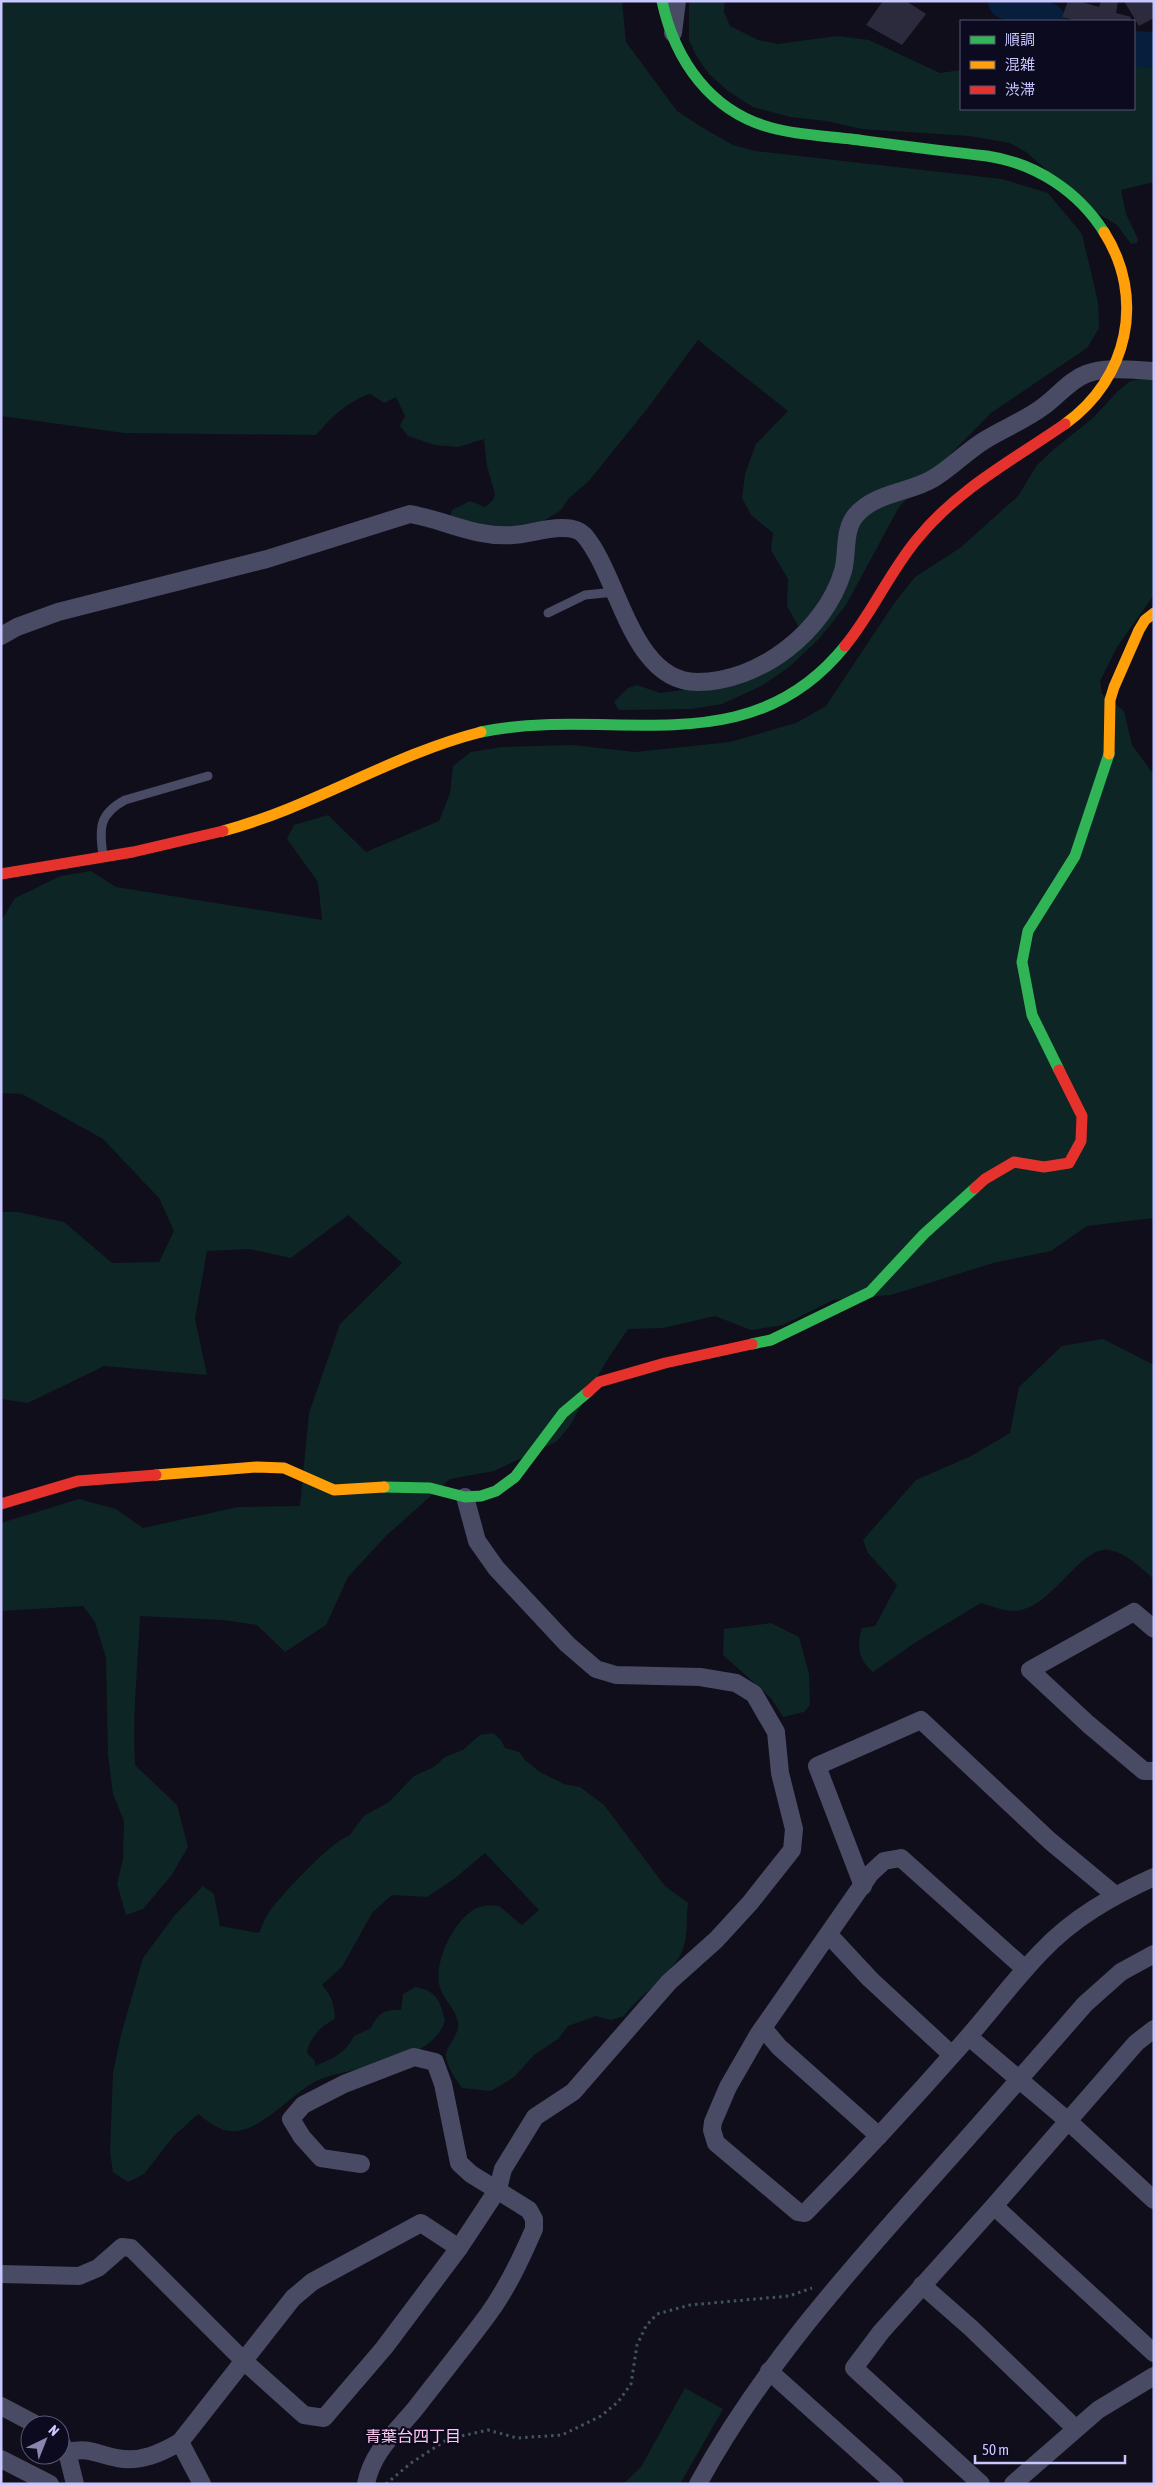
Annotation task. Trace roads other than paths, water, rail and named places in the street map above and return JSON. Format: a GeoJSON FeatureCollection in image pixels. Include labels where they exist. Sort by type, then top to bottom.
{"type":"FeatureCollection","features":[{"type":"Feature","properties":{"kind":"street"},"geometry":{"type":"LineString","coordinates":[[1,874],[145,850],[232,830],[290,808],[414,751],[482,732],[543,723],[692,726],[728,720],[766,707],[804,684],[848,644],[904,556],[922,533],[945,510],[971,486],[1071,421],[1094,397],[1112,370],[1122,343],[1127,318],[1123,270],[1108,237],[1084,207],[1062,186],[1034,170],[998,158],[790,132],[753,122],[731,111],[706,90],[686,66],[672,41],[662,1]]}},
{"type":"Feature","properties":{"kind":"street"},"geometry":{"type":"LineString","coordinates":[[672,41],[677,1]]}},
{"type":"Feature","properties":{"kind":"street"},"geometry":{"type":"LineString","coordinates":[[1,636],[17,627],[58,612],[268,559],[410,514],[423,516],[464,531],[486,534],[511,536],[562,528],[574,529],[583,535],[594,550],[642,648],[659,666],[675,678],[685,681],[706,681],[752,670],[789,646],[825,608],[836,589],[843,570],[850,525],[865,508],[884,497],[936,477],[984,440],[1042,408],[1082,375],[1112,370],[1154,371]]}},
{"type":"Feature","properties":{"kind":"street"},"geometry":{"type":"LineString","coordinates":[[1,1504],[78,1481],[258,1467],[289,1470],[334,1490],[401,1486],[430,1488],[465,1497],[481,1496],[496,1491],[515,1477],[563,1413],[599,1382],[664,1363],[771,1340],[870,1292],[924,1234],[985,1179],[1014,1162],[1044,1167],[1070,1163],[1080,1141],[1082,1116],[1032,1015],[1022,962],[1028,932],[1076,856],[1109,754],[1110,700],[1114,687],[1144,620],[1154,613]]}},
{"type":"Feature","properties":{"kind":"street"},"geometry":{"type":"LineString","coordinates":[[1,2274],[79,2276],[98,2268],[122,2247],[131,2248],[245,2362],[304,2415],[324,2418],[384,2348],[459,2248],[498,2190],[503,2169],[535,2117],[573,2092],[669,1982],[716,1940],[792,1850],[794,1829],[780,1773],[776,1732],[754,1694],[736,1683],[700,1676],[616,1675],[596,1668],[567,1644],[496,1568],[477,1541],[465,1497]]}},
{"type":"Feature","properties":{"kind":"street"},"geometry":{"type":"LineString","coordinates":[[1154,1630],[1134,1612],[1030,1670],[1088,1724],[1144,1771],[1154,1771]]}},
{"type":"Feature","properties":{"kind":"street"},"geometry":{"type":"LineString","coordinates":[[863,1886],[817,1766],[921,1720],[1050,1841],[1115,1895]]}},
{"type":"Feature","properties":{"kind":"street"},"geometry":{"type":"LineString","coordinates":[[1025,1970],[901,1858],[884,1861],[863,1886],[763,2028],[728,2087],[712,2130],[716,2143],[798,2212],[804,2213],[879,2136],[969,2037],[1025,1970],[1064,1931],[1115,1895],[1154,1877]]}},
{"type":"Feature","properties":{"kind":"street"},"geometry":{"type":"LineString","coordinates":[[829,1935],[870,1979],[952,2055]]}},
{"type":"Feature","properties":{"kind":"street"},"geometry":{"type":"LineString","coordinates":[[698,2484],[735,2420],[768,2371],[821,2303],[1104,1984],[1121,1972],[1154,1954]]}},
{"type":"Feature","properties":{"kind":"street"},"geometry":{"type":"LineString","coordinates":[[763,2028],[780,2047],[879,2136]]}},
{"type":"Feature","properties":{"kind":"street"},"geometry":{"type":"LineString","coordinates":[[981,2484],[854,2368],[881,2332],[1136,2043],[1151,2036]]}},
{"type":"Feature","properties":{"kind":"street"},"geometry":{"type":"LineString","coordinates":[[969,2037],[1068,2121],[1154,2200]]}},
{"type":"Feature","properties":{"kind":"street"},"geometry":{"type":"LineString","coordinates":[[361,2164],[321,2158],[302,2137],[291,2119],[303,2105],[344,2084],[414,2057],[435,2062],[443,2084],[459,2163],[471,2174],[529,2210],[534,2219],[534,2229],[504,2291],[488,2315],[415,2409],[381,2447],[373,2459],[366,2484]]}},
{"type":"Feature","properties":{"kind":"street"},"geometry":{"type":"LineString","coordinates":[[994,2206],[1154,2353]]}},
{"type":"Feature","properties":{"kind":"street"},"geometry":{"type":"LineString","coordinates":[[70,2448],[91,2450],[119,2459],[134,2459],[154,2455],[180,2442],[245,2362],[292,2298],[312,2282],[421,2223],[459,2248]]}},
{"type":"Feature","properties":{"kind":"street"},"geometry":{"type":"LineString","coordinates":[[922,2285],[971,2328],[1075,2428]]}},
{"type":"Feature","properties":{"kind":"street"},"geometry":{"type":"LineString","coordinates":[[768,2371],[895,2484]]}},
{"type":"Feature","properties":{"kind":"street"},"geometry":{"type":"LineString","coordinates":[[1013,2484],[1075,2428],[1098,2410],[1154,2376]]}},
{"type":"Feature","properties":{"kind":"street"},"geometry":{"type":"LineString","coordinates":[[1,2406],[20,2416]]}},
{"type":"Feature","properties":{"kind":"street"},"geometry":{"type":"LineString","coordinates":[[180,2442],[202,2484]]}},
{"type":"Feature","properties":{"kind":"street"},"geometry":{"type":"LineString","coordinates":[[1,2459],[50,2484]]}},
{"type":"Feature","properties":{"kind":"street"},"geometry":{"type":"LineString","coordinates":[[69,2465],[75,2484]]}},
{"type":"Feature","properties":{"kind":"lane"},"geometry":{"type":"LineString","coordinates":[[548,613],[584,596],[615,592]]}},
{"type":"Feature","properties":{"kind":"lane"},"geometry":{"type":"LineString","coordinates":[[104,857],[100,836],[102,823],[106,814],[115,806],[125,800],[208,776]]}},
{"type":"Feature","properties":{"kind":"waterway"},"geometry":{"type":"LineString","coordinates":[[1006,1],[1046,20]]}},
{"type":"Feature","properties":{"kind":"waterway"},"geometry":{"type":"LineString","coordinates":[[1135,49],[1154,50]]}},
{"type":"Feature","properties":{"kind":"district","name":"青葉台四丁目"},"geometry":{"type":"Point","coordinates":[413,2436]}}]}
